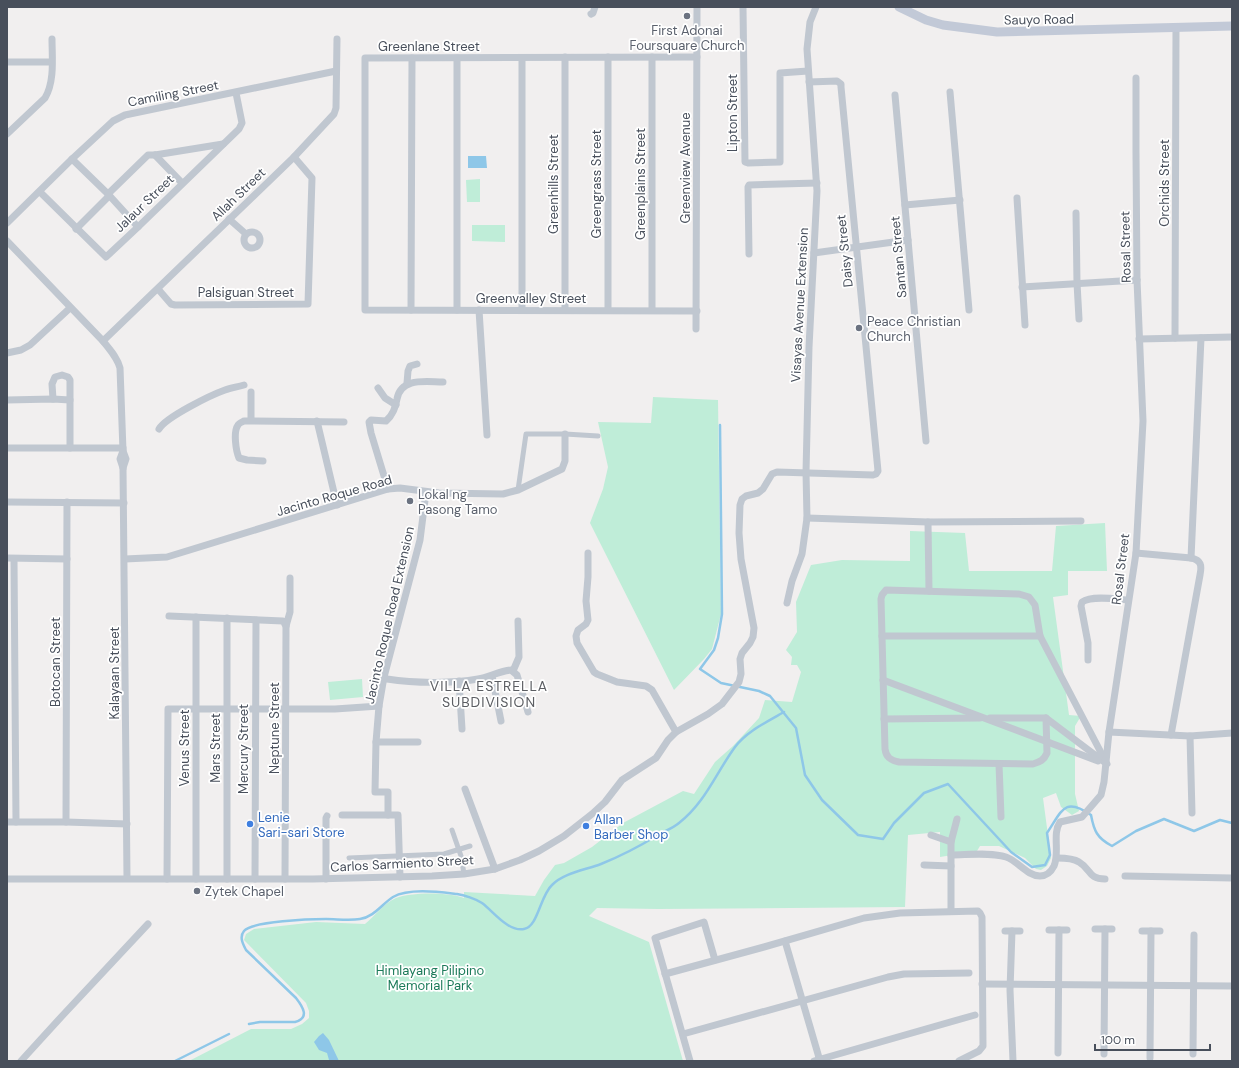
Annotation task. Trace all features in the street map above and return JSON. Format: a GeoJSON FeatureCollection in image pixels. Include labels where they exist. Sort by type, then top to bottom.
{"type":"FeatureCollection","features":[{"type":"Feature","properties":{"kind":"main road","name":"Sauyo Road"},"geometry":{"type":"LineString","coordinates":[[899,7],[926,20],[939,24],[997,32],[1050,32],[1232,26]]}},
{"type":"Feature","properties":{"kind":"street"},"geometry":{"type":"LineString","coordinates":[[591,14],[593,13],[595,7]]}},
{"type":"Feature","properties":{"kind":"street","name":"Greenview Avenue"},"geometry":{"type":"LineString","coordinates":[[696,329],[697,7]]}},
{"type":"Feature","properties":{"kind":"street","name":"Lipton Street"},"geometry":{"type":"LineString","coordinates":[[743,7],[745,162],[748,164],[780,162],[780,73],[808,72]]}},
{"type":"Feature","properties":{"kind":"street","name":"Visayas Avenue Extension"},"geometry":{"type":"LineString","coordinates":[[787,603],[792,581],[802,554],[807,518],[806,472],[808,347],[817,183],[808,72],[808,34],[810,22],[816,7]]}},
{"type":"Feature","properties":{"kind":"street","name":"Orchids Street"},"geometry":{"type":"LineString","coordinates":[[1175,338],[1176,28]]}},
{"type":"Feature","properties":{"kind":"street"},"geometry":{"type":"LineString","coordinates":[[7,134],[45,98],[50,88],[52,38]]}},
{"type":"Feature","properties":{"kind":"street","name":"Allah Street"},"geometry":{"type":"LineString","coordinates":[[103,341],[230,219],[334,114],[336,108],[337,39]]}},
{"type":"Feature","properties":{"kind":"street","name":"Greenhills Street"},"geometry":{"type":"LineString","coordinates":[[565,57],[565,310]]}},
{"type":"Feature","properties":{"kind":"street","name":"Greengrass Street"},"geometry":{"type":"LineString","coordinates":[[608,57],[608,310]]}},
{"type":"Feature","properties":{"kind":"street","name":"Greenplains Street"},"geometry":{"type":"LineString","coordinates":[[652,57],[652,310]]}},
{"type":"Feature","properties":{"kind":"street","name":"Greenlane Street"},"geometry":{"type":"LineString","coordinates":[[365,310],[365,58],[697,57]]}},
{"type":"Feature","properties":{"kind":"street"},"geometry":{"type":"LineString","coordinates":[[411,310],[412,58]]}},
{"type":"Feature","properties":{"kind":"street"},"geometry":{"type":"LineString","coordinates":[[457,58],[457,310]]}},
{"type":"Feature","properties":{"kind":"street"},"geometry":{"type":"LineString","coordinates":[[522,58],[522,310]]}},
{"type":"Feature","properties":{"kind":"street"},"geometry":{"type":"LineString","coordinates":[[7,62],[52,62]]}},
{"type":"Feature","properties":{"kind":"street","name":"Camiling Street"},"geometry":{"type":"LineString","coordinates":[[7,223],[113,121],[125,115],[336,71]]}},
{"type":"Feature","properties":{"kind":"street","name":"Rosal Street"},"geometry":{"type":"LineString","coordinates":[[1057,858],[1057,826],[1060,822],[1082,817],[1101,795],[1107,764],[1109,732],[1136,553],[1143,421],[1139,339],[1136,78]]}},
{"type":"Feature","properties":{"kind":"street","name":"Daisy Street"},"geometry":{"type":"LineString","coordinates":[[806,472],[873,475],[878,471],[842,87],[841,84],[837,82],[809,82]]}},
{"type":"Feature","properties":{"kind":"street"},"geometry":{"type":"LineString","coordinates":[[950,92],[969,310]]}},
{"type":"Feature","properties":{"kind":"street","name":"Jalaur Street"},"geometry":{"type":"LineString","coordinates":[[40,192],[106,257],[239,129],[242,123],[236,93]]}},
{"type":"Feature","properties":{"kind":"street","name":"Santan Street"},"geometry":{"type":"LineString","coordinates":[[895,95],[926,441]]}},
{"type":"Feature","properties":{"kind":"street"},"geometry":{"type":"LineString","coordinates":[[76,229],[148,155],[223,144]]}},
{"type":"Feature","properties":{"kind":"street"},"geometry":{"type":"LineString","coordinates":[[155,155],[182,183]]}},
{"type":"Feature","properties":{"kind":"street","name":"Palsiguan Street"},"geometry":{"type":"LineString","coordinates":[[158,289],[171,304],[175,305],[308,304],[312,178],[294,156]]}},
{"type":"Feature","properties":{"kind":"street"},"geometry":{"type":"LineString","coordinates":[[72,159],[109,195],[138,227]]}},
{"type":"Feature","properties":{"kind":"street"},"geometry":{"type":"LineString","coordinates":[[749,254],[749,185],[817,183]]}},
{"type":"Feature","properties":{"kind":"street"},"geometry":{"type":"LineString","coordinates":[[1017,198],[1025,325]]}},
{"type":"Feature","properties":{"kind":"street"},"geometry":{"type":"LineString","coordinates":[[905,205],[960,200]]}},
{"type":"Feature","properties":{"kind":"street"},"geometry":{"type":"LineString","coordinates":[[1076,213],[1079,319]]}},
{"type":"Feature","properties":{"kind":"street"},"geometry":{"type":"LineString","coordinates":[[230,219],[246,234]]}},
{"type":"Feature","properties":{"kind":"street"},"geometry":{"type":"LineString","coordinates":[[814,253],[908,240]]}},
{"type":"Feature","properties":{"kind":"street","name":"Kalayaan Street"},"geometry":{"type":"LineString","coordinates":[[7,241],[103,341],[118,360],[120,368],[123,450],[126,460],[123,468],[127,878]]}},
{"type":"Feature","properties":{"kind":"street"},"geometry":{"type":"LineString","coordinates":[[1022,287],[1138,280]]}},
{"type":"Feature","properties":{"kind":"street"},"geometry":{"type":"LineString","coordinates":[[7,353],[21,350],[30,345],[70,308]]}},
{"type":"Feature","properties":{"kind":"street","name":"Greenvalley Street"},"geometry":{"type":"LineString","coordinates":[[365,310],[697,311]]}},
{"type":"Feature","properties":{"kind":"street"},"geometry":{"type":"LineString","coordinates":[[479,310],[487,435]]}},
{"type":"Feature","properties":{"kind":"street"},"geometry":{"type":"LineString","coordinates":[[1139,339],[1232,337]]}},
{"type":"Feature","properties":{"kind":"street"},"geometry":{"type":"LineString","coordinates":[[1191,558],[1201,338]]}},
{"type":"Feature","properties":{"kind":"street"},"geometry":{"type":"LineString","coordinates":[[388,489],[369,422],[371,420],[386,421],[391,416],[396,405],[399,391],[407,383],[410,366],[417,364]]}},
{"type":"Feature","properties":{"kind":"street"},"geometry":{"type":"LineString","coordinates":[[53,399],[53,380],[58,375],[68,377],[70,380],[70,448]]}},
{"type":"Feature","properties":{"kind":"street"},"geometry":{"type":"LineString","coordinates":[[407,383],[443,382]]}},
{"type":"Feature","properties":{"kind":"street"},"geometry":{"type":"LineString","coordinates":[[159,429],[181,412],[212,395],[244,385]]}},
{"type":"Feature","properties":{"kind":"street"},"geometry":{"type":"LineString","coordinates":[[378,388],[385,398],[396,405]]}},
{"type":"Feature","properties":{"kind":"street"},"geometry":{"type":"LineString","coordinates":[[251,392],[251,420]]}},
{"type":"Feature","properties":{"kind":"street"},"geometry":{"type":"LineString","coordinates":[[7,400],[70,400]]}},
{"type":"Feature","properties":{"kind":"street"},"geometry":{"type":"LineString","coordinates":[[263,461],[239,458],[236,451],[236,431],[238,425],[244,421],[344,422]]}},
{"type":"Feature","properties":{"kind":"street"},"geometry":{"type":"LineString","coordinates":[[317,421],[337,505]]}},
{"type":"Feature","properties":{"kind":"street"},"geometry":{"type":"LineString","coordinates":[[518,490],[526,434],[598,436]]}},
{"type":"Feature","properties":{"kind":"street","name":"Jacinto Roque Road"},"geometry":{"type":"LineString","coordinates":[[125,559],[167,557],[388,489],[400,488],[426,492],[503,494],[518,490],[562,469],[565,461],[565,434]]}},
{"type":"Feature","properties":{"kind":"street"},"geometry":{"type":"LineString","coordinates":[[7,448],[123,450]]}},
{"type":"Feature","properties":{"kind":"street","name":"Carlos Sarmiento Street"},"geometry":{"type":"LineString","coordinates":[[7,879],[326,879],[464,874],[495,869],[539,851],[564,836],[592,814],[605,802],[622,780],[656,758],[668,740],[676,732],[708,714],[722,704],[739,682],[741,674],[740,659],[745,647],[750,643],[753,637],[754,628],[741,559],[740,505],[742,499],[746,496],[763,489],[772,474],[777,472],[806,472]]}},
{"type":"Feature","properties":{"kind":"street","name":"Jacinto Roque Road Extension"},"geometry":{"type":"LineString","coordinates":[[388,815],[388,792],[375,792],[376,742],[379,706],[384,677],[420,540],[426,492]]}},
{"type":"Feature","properties":{"kind":"street"},"geometry":{"type":"LineString","coordinates":[[7,502],[124,503]]}},
{"type":"Feature","properties":{"kind":"street","name":"Botocan Street"},"geometry":{"type":"LineString","coordinates":[[66,822],[67,502]]}},
{"type":"Feature","properties":{"kind":"street"},"geometry":{"type":"LineString","coordinates":[[807,518],[928,522],[1082,521]]}},
{"type":"Feature","properties":{"kind":"street"},"geometry":{"type":"LineString","coordinates":[[928,522],[929,591]]}},
{"type":"Feature","properties":{"kind":"street"},"geometry":{"type":"LineString","coordinates":[[588,553],[586,601],[588,620],[586,624],[578,630],[576,636],[577,643],[594,672],[597,674],[617,682],[646,686],[652,690],[676,732]]}},
{"type":"Feature","properties":{"kind":"street"},"geometry":{"type":"LineString","coordinates":[[1136,553],[1191,558],[1199,561],[1201,564],[1171,735]]}},
{"type":"Feature","properties":{"kind":"street"},"geometry":{"type":"LineString","coordinates":[[16,822],[10,559],[67,559]]}},
{"type":"Feature","properties":{"kind":"street","name":"Neptune Street"},"geometry":{"type":"LineString","coordinates":[[285,879],[286,626],[290,612],[290,578]]}},
{"type":"Feature","properties":{"kind":"street"},"geometry":{"type":"LineString","coordinates":[[1046,718],[1047,753],[1040,762],[1033,764],[899,762],[888,758],[884,749],[881,599],[884,592],[890,590],[929,591],[1025,595],[1029,597],[1035,604],[1040,636],[1107,764]]}},
{"type":"Feature","properties":{"kind":"street"},"geometry":{"type":"LineString","coordinates":[[1088,660],[1088,643],[1082,614],[1082,602],[1093,598],[1128,600]]}},
{"type":"Feature","properties":{"kind":"street"},"geometry":{"type":"LineString","coordinates":[[169,616],[283,621],[286,626]]}},
{"type":"Feature","properties":{"kind":"street","name":"Venus Street"},"geometry":{"type":"LineString","coordinates":[[196,617],[196,879]]}},
{"type":"Feature","properties":{"kind":"street","name":"Mars Street"},"geometry":{"type":"LineString","coordinates":[[227,618],[227,879]]}},
{"type":"Feature","properties":{"kind":"street","name":"Mercury Street"},"geometry":{"type":"LineString","coordinates":[[255,879],[256,620]]}},
{"type":"Feature","properties":{"kind":"street"},"geometry":{"type":"LineString","coordinates":[[513,671],[519,657],[518,621]]}},
{"type":"Feature","properties":{"kind":"street"},"geometry":{"type":"LineString","coordinates":[[882,636],[1040,636]]}},
{"type":"Feature","properties":{"kind":"street"},"geometry":{"type":"LineString","coordinates":[[384,677],[387,679],[420,682],[459,681],[476,680],[509,670],[513,671],[517,675],[528,712]]}},
{"type":"Feature","properties":{"kind":"street"},"geometry":{"type":"LineString","coordinates":[[492,676],[501,721]]}},
{"type":"Feature","properties":{"kind":"street"},"geometry":{"type":"LineString","coordinates":[[883,680],[1107,764]]}},
{"type":"Feature","properties":{"kind":"street"},"geometry":{"type":"LineString","coordinates":[[459,681],[462,729]]}},
{"type":"Feature","properties":{"kind":"street"},"geometry":{"type":"LineString","coordinates":[[167,879],[168,709],[334,709],[379,706]]}},
{"type":"Feature","properties":{"kind":"street"},"geometry":{"type":"LineString","coordinates":[[884,719],[1046,718],[1107,764]]}},
{"type":"Feature","properties":{"kind":"street"},"geometry":{"type":"LineString","coordinates":[[1109,732],[1190,736],[1232,733]]}},
{"type":"Feature","properties":{"kind":"street"},"geometry":{"type":"LineString","coordinates":[[1190,736],[1192,813]]}},
{"type":"Feature","properties":{"kind":"street"},"geometry":{"type":"LineString","coordinates":[[376,742],[418,742]]}},
{"type":"Feature","properties":{"kind":"street"},"geometry":{"type":"LineString","coordinates":[[999,764],[1001,816]]}},
{"type":"Feature","properties":{"kind":"street"},"geometry":{"type":"LineString","coordinates":[[465,789],[495,869]]}},
{"type":"Feature","properties":{"kind":"street"},"geometry":{"type":"LineString","coordinates":[[342,815],[398,815],[400,877]]}},
{"type":"Feature","properties":{"kind":"street"},"geometry":{"type":"LineString","coordinates":[[326,879],[327,816]]}},
{"type":"Feature","properties":{"kind":"street"},"geometry":{"type":"LineString","coordinates":[[948,911],[951,842],[957,819]]}},
{"type":"Feature","properties":{"kind":"street"},"geometry":{"type":"LineString","coordinates":[[7,822],[127,824]]}},
{"type":"Feature","properties":{"kind":"street"},"geometry":{"type":"LineString","coordinates":[[452,830],[460,850],[464,865],[464,874]]}},
{"type":"Feature","properties":{"kind":"street"},"geometry":{"type":"LineString","coordinates":[[931,835],[951,842]]}},
{"type":"Feature","properties":{"kind":"street"},"geometry":{"type":"LineString","coordinates":[[349,858],[444,854],[470,846]]}},
{"type":"Feature","properties":{"kind":"street"},"geometry":{"type":"LineString","coordinates":[[951,855],[994,854],[1004,856],[1012,859],[1028,872],[1040,876],[1047,874],[1053,868],[1057,858],[1074,859],[1080,862],[1091,875],[1099,879],[1105,879]]}},
{"type":"Feature","properties":{"kind":"street"},"geometry":{"type":"LineString","coordinates":[[924,865],[951,866]]}},
{"type":"Feature","properties":{"kind":"street"},"geometry":{"type":"LineString","coordinates":[[1125,876],[1232,878]]}},
{"type":"Feature","properties":{"kind":"street"},"geometry":{"type":"LineString","coordinates":[[665,974],[785,941],[847,922],[883,915],[948,911],[978,911],[982,915],[983,1048],[959,1061]]}},
{"type":"Feature","properties":{"kind":"street"},"geometry":{"type":"LineString","coordinates":[[690,1061],[655,938],[704,922],[715,960]]}},
{"type":"Feature","properties":{"kind":"street"},"geometry":{"type":"LineString","coordinates":[[22,1061],[148,924]]}},
{"type":"Feature","properties":{"kind":"street"},"geometry":{"type":"LineString","coordinates":[[1095,928],[1109,929],[1104,985],[1104,1054]]}},
{"type":"Feature","properties":{"kind":"street"},"geometry":{"type":"LineString","coordinates":[[1049,930],[1067,930]]}},
{"type":"Feature","properties":{"kind":"street"},"geometry":{"type":"LineString","coordinates":[[1058,930],[1058,1053]]}},
{"type":"Feature","properties":{"kind":"street"},"geometry":{"type":"LineString","coordinates":[[1005,931],[1016,931],[1010,985],[1013,1061]]}},
{"type":"Feature","properties":{"kind":"street"},"geometry":{"type":"LineString","coordinates":[[1142,931],[1160,931]]}},
{"type":"Feature","properties":{"kind":"street"},"geometry":{"type":"LineString","coordinates":[[1150,1058],[1151,931]]}},
{"type":"Feature","properties":{"kind":"street"},"geometry":{"type":"LineString","coordinates":[[1194,935],[1194,1054]]}},
{"type":"Feature","properties":{"kind":"street"},"geometry":{"type":"LineString","coordinates":[[785,941],[818,1061],[975,1015]]}},
{"type":"Feature","properties":{"kind":"street"},"geometry":{"type":"LineString","coordinates":[[683,1034],[896,975],[969,973]]}},
{"type":"Feature","properties":{"kind":"street"},"geometry":{"type":"LineString","coordinates":[[982,984],[1232,986]]}},
{"type":"Feature","properties":{"kind":"green space"},"geometry":{"type":"Polygon","coordinates":[[[480,179],[480,202],[467,202],[466,180],[480,179]]]}},
{"type":"Feature","properties":{"kind":"green space"},"geometry":{"type":"Polygon","coordinates":[[[472,225],[505,225],[505,242],[472,241],[472,225]]]}},
{"type":"Feature","properties":{"kind":"green space"},"geometry":{"type":"Polygon","coordinates":[[[653,397],[718,400],[721,614],[712,649],[674,690],[590,523],[603,489],[608,467],[598,422],[651,423],[653,397]]]}},
{"type":"Feature","properties":{"kind":"green space","name":"Himlayang Pilipino Memorial Park"},"geometry":{"type":"Polygon","coordinates":[[[1105,523],[1107,571],[1068,571],[1068,595],[1053,597],[1069,715],[1081,716],[1075,726],[1075,794],[1079,811],[1072,815],[1061,807],[1056,793],[1043,798],[1051,858],[1047,866],[1041,870],[1036,869],[1025,858],[999,846],[980,846],[977,851],[940,857],[940,832],[908,835],[905,907],[597,908],[589,916],[649,942],[683,1061],[189,1061],[251,1029],[291,1029],[302,1024],[309,1018],[309,1011],[306,1003],[244,940],[246,934],[254,929],[316,922],[365,924],[392,900],[411,895],[440,894],[464,898],[464,892],[535,896],[555,865],[564,863],[592,847],[623,823],[683,791],[694,794],[715,762],[733,746],[759,718],[765,700],[792,702],[801,672],[797,665],[791,665],[792,657],[786,650],[797,632],[796,602],[811,565],[842,560],[910,561],[910,531],[965,533],[969,571],[1052,571],[1056,526],[1105,523]]]}},
{"type":"Feature","properties":{"kind":"green space"},"geometry":{"type":"Polygon","coordinates":[[[362,679],[363,697],[330,700],[328,682],[362,679]]]}},
{"type":"Feature","properties":{"kind":"water"},"geometry":{"type":"Polygon","coordinates":[[[468,156],[486,156],[487,168],[468,168],[468,156]]]}},
{"type":"Feature","properties":{"kind":"water"},"geometry":{"type":"Polygon","coordinates":[[[323,1033],[329,1040],[339,1061],[327,1061],[329,1060],[327,1053],[319,1050],[314,1042],[323,1033]]]}},
{"type":"Feature","properties":{"kind":"waterway"},"geometry":{"type":"LineString","coordinates":[[720,425],[722,614],[718,638],[714,650],[700,669],[721,683],[759,691],[770,696],[796,728],[805,775],[822,800],[858,835],[883,839],[894,823],[924,793],[948,784],[1011,852],[1032,867],[1045,865],[1050,855],[1047,833],[1060,813],[1069,807],[1082,809],[1091,815],[1097,834],[1112,846],[1136,831],[1164,819],[1194,831],[1220,820],[1232,823]]}},
{"type":"Feature","properties":{"kind":"waterway"},"geometry":{"type":"LineString","coordinates":[[249,1024],[260,1022],[295,1022],[300,1020],[304,1015],[303,1008],[296,998],[246,950],[242,936],[244,931],[249,928],[258,925],[296,920],[352,920],[365,918],[370,916],[393,897],[407,892],[424,891],[466,896],[482,903],[501,920],[512,927],[518,929],[529,927],[533,923],[545,896],[552,885],[562,878],[601,864],[623,854],[679,823],[703,797],[740,741],[758,727],[784,712]]}},
{"type":"Feature","properties":{"kind":"waterway"},"geometry":{"type":"LineString","coordinates":[[175,1061],[229,1034]]}},
{"type":"Feature","properties":{"kind":"place","name":"First Adonai Foursquare Church"},"geometry":{"type":"Point","coordinates":[687,16]}},
{"type":"Feature","properties":{"kind":"place","name":"Peace Christian Church"},"geometry":{"type":"Point","coordinates":[859,328]}},
{"type":"Feature","properties":{"kind":"place","name":"Lokal ng Pasong Tamo"},"geometry":{"type":"Point","coordinates":[410,501]}},
{"type":"Feature","properties":{"kind":"place","name":"Lenie Sari-sari Store"},"geometry":{"type":"Point","coordinates":[250,824]}},
{"type":"Feature","properties":{"kind":"place","name":"Allan Barber Shop"},"geometry":{"type":"Point","coordinates":[586,826]}},
{"type":"Feature","properties":{"kind":"place","name":"Zytek Chapel"},"geometry":{"type":"Point","coordinates":[197,891]}},
{"type":"Feature","properties":{"kind":"district","name":"VILLA ESTRELLA SUBDIVISION"},"geometry":{"type":"Point","coordinates":[489,694]}}]}
